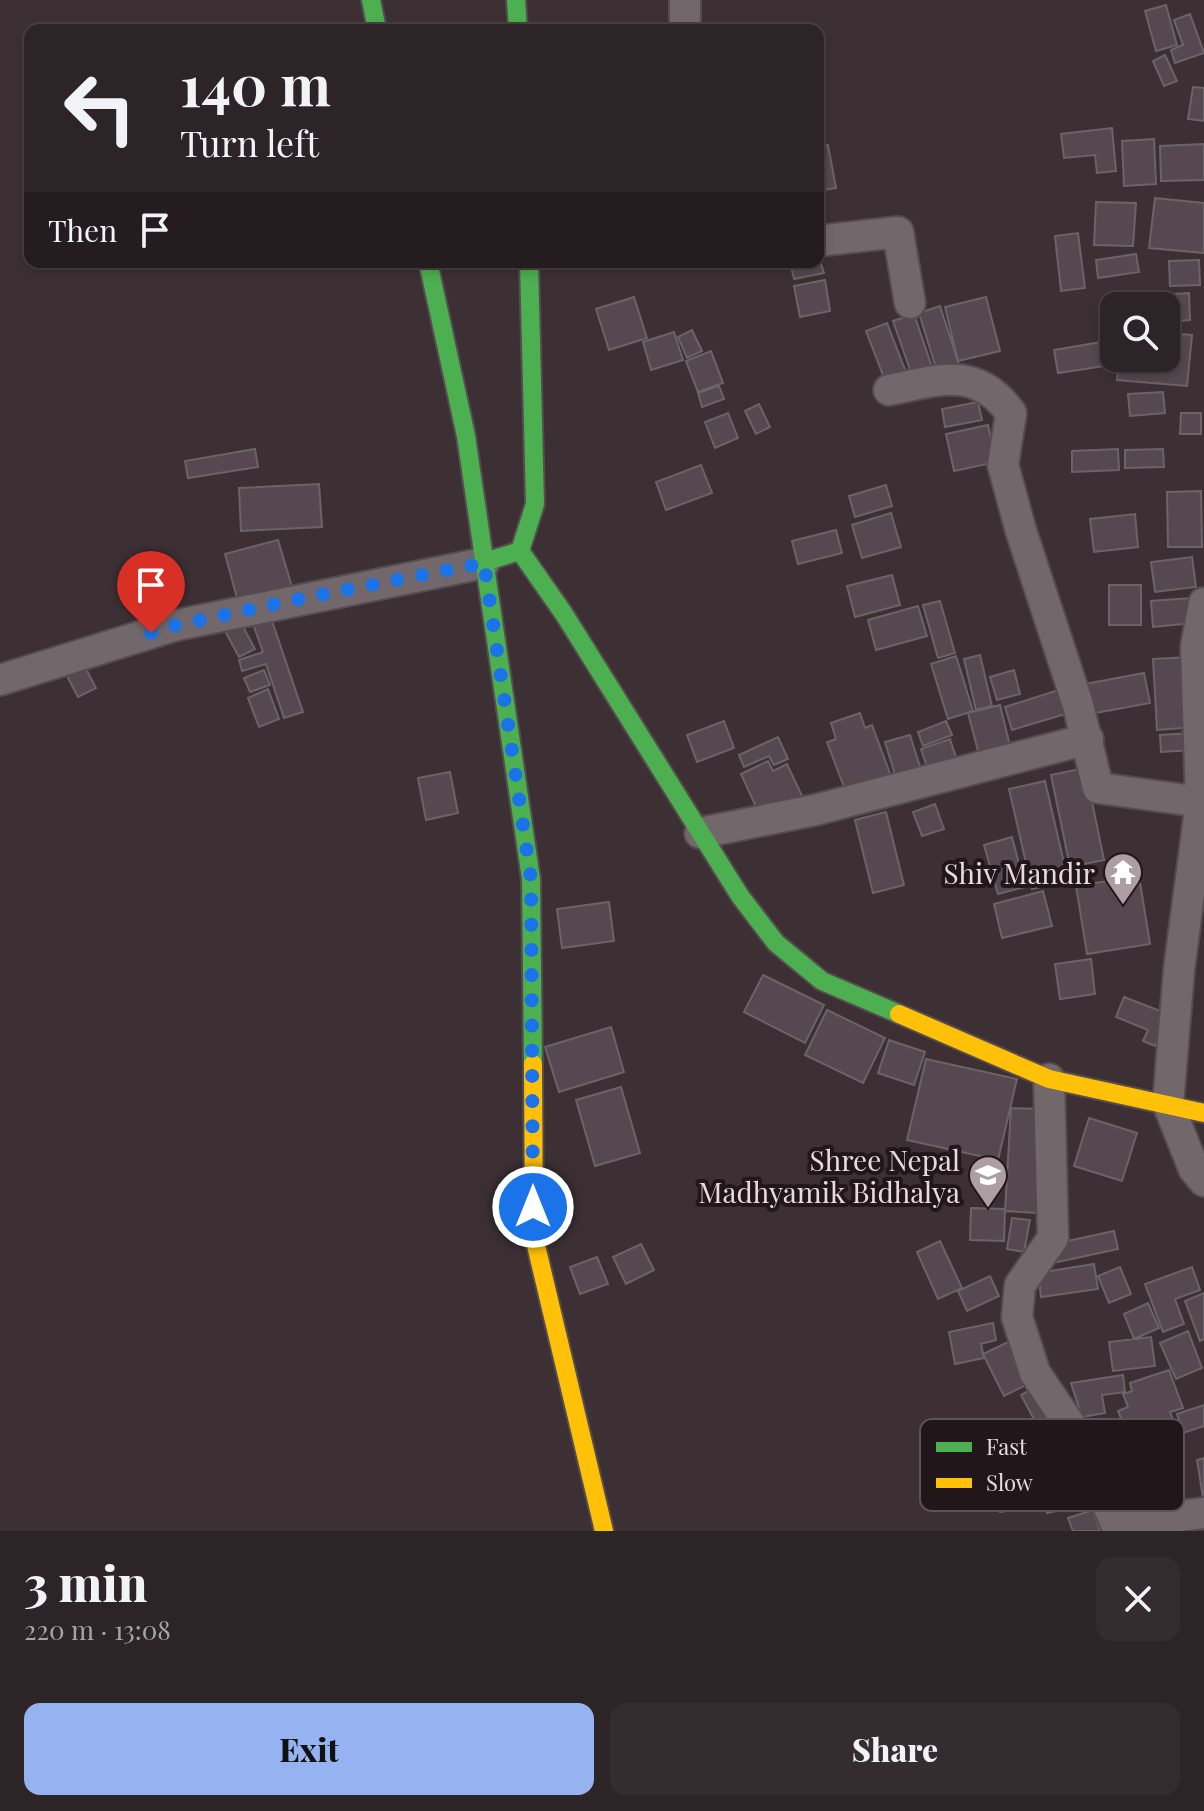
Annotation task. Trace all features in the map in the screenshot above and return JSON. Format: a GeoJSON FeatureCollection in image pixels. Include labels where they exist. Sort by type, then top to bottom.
{"type":"FeatureCollection","features":[{"type":"Feature","properties":{"kind":"street"},"geometry":{"type":"LineString","coordinates":[[371,0],[376,24]]}},
{"type":"Feature","properties":{"kind":"street"},"geometry":{"type":"LineString","coordinates":[[516,0],[518,24]]}},
{"type":"Feature","properties":{"kind":"street"},"geometry":{"type":"LineString","coordinates":[[685,0],[685,24]]}},
{"type":"Feature","properties":{"kind":"street"},"geometry":{"type":"LineString","coordinates":[[824,240],[898,232],[910,303]]}},
{"type":"Feature","properties":{"kind":"street"},"geometry":{"type":"LineString","coordinates":[[429,268],[466,436],[531,879],[534,1237],[604,1531]]}},
{"type":"Feature","properties":{"kind":"street"},"geometry":{"type":"LineString","coordinates":[[520,551],[535,504],[529,268]]}},
{"type":"Feature","properties":{"kind":"street"},"geometry":{"type":"LineString","coordinates":[[889,390],[944,379],[977,382],[998,395],[1011,413],[1003,465],[1088,739],[1098,788],[1201,802]]}},
{"type":"Feature","properties":{"kind":"street"},"geometry":{"type":"LineString","coordinates":[[0,680],[177,625],[484,563],[520,551]]}},
{"type":"Feature","properties":{"kind":"street"},"geometry":{"type":"LineString","coordinates":[[520,551],[564,614],[740,896],[776,943],[822,981],[1049,1079],[1204,1113]]}},
{"type":"Feature","properties":{"kind":"street"},"geometry":{"type":"LineString","coordinates":[[1204,603],[1196,647],[1201,802],[1179,970],[1168,1104],[1194,1169],[1204,1181]]}},
{"type":"Feature","properties":{"kind":"street"},"geometry":{"type":"LineString","coordinates":[[700,833],[815,810],[1088,739]]}},
{"type":"Feature","properties":{"kind":"street"},"geometry":{"type":"LineString","coordinates":[[1049,1079],[1053,1238],[1020,1285],[1017,1317],[1035,1373],[1066,1419]]}},
{"type":"Feature","properties":{"kind":"street"},"geometry":{"type":"LineString","coordinates":[[1118,1527],[1204,1513]]}},
{"type":"Feature","properties":{"kind":"building"},"geometry":{"type":"Polygon","coordinates":[[[1166,5],[1177,45],[1156,51],[1145,11],[1166,5]]]}},
{"type":"Feature","properties":{"kind":"building"},"geometry":{"type":"Polygon","coordinates":[[[1190,14],[1204,53],[1175,63],[1171,50],[1183,45],[1174,20],[1190,14]]]}},
{"type":"Feature","properties":{"kind":"building"},"geometry":{"type":"Polygon","coordinates":[[[1165,55],[1177,81],[1164,86],[1153,61],[1165,55]]]}},
{"type":"Feature","properties":{"kind":"building"},"geometry":{"type":"Polygon","coordinates":[[[1193,87],[1204,88],[1204,121],[1188,119],[1193,87]]]}},
{"type":"Feature","properties":{"kind":"building"},"geometry":{"type":"Polygon","coordinates":[[[1112,128],[1116,171],[1097,173],[1095,155],[1064,158],[1061,134],[1112,128]]]}},
{"type":"Feature","properties":{"kind":"building"},"geometry":{"type":"Polygon","coordinates":[[[1154,139],[1156,184],[1124,186],[1122,141],[1154,139]]]}},
{"type":"Feature","properties":{"kind":"building"},"geometry":{"type":"Polygon","coordinates":[[[1204,144],[1204,180],[1161,181],[1160,146],[1204,144]]]}},
{"type":"Feature","properties":{"kind":"building"},"geometry":{"type":"Polygon","coordinates":[[[828,145],[836,188],[824,190],[824,146],[828,145]]]}},
{"type":"Feature","properties":{"kind":"building"},"geometry":{"type":"Polygon","coordinates":[[[1155,198],[1204,203],[1204,253],[1149,248],[1155,198]]]}},
{"type":"Feature","properties":{"kind":"building"},"geometry":{"type":"Polygon","coordinates":[[[1096,202],[1136,203],[1133,246],[1094,245],[1096,202]]]}},
{"type":"Feature","properties":{"kind":"building"},"geometry":{"type":"Polygon","coordinates":[[[1078,233],[1085,288],[1061,291],[1055,236],[1078,233]]]}},
{"type":"Feature","properties":{"kind":"building"},"geometry":{"type":"Polygon","coordinates":[[[1136,254],[1139,272],[1098,278],[1096,260],[1136,254]]]}},
{"type":"Feature","properties":{"kind":"building"},"geometry":{"type":"Polygon","coordinates":[[[1199,260],[1200,285],[1170,286],[1169,261],[1199,260]]]}},
{"type":"Feature","properties":{"kind":"building"},"geometry":{"type":"Polygon","coordinates":[[[791,268],[822,268],[824,273],[794,279],[791,268]]]}},
{"type":"Feature","properties":{"kind":"building"},"geometry":{"type":"Polygon","coordinates":[[[825,280],[830,311],[800,317],[794,286],[825,280]]]}},
{"type":"Feature","properties":{"kind":"building"},"geometry":{"type":"Polygon","coordinates":[[[1189,293],[1190,320],[1180,321],[1180,294],[1189,293]]]}},
{"type":"Feature","properties":{"kind":"building"},"geometry":{"type":"Polygon","coordinates":[[[634,297],[647,338],[609,350],[596,309],[634,297]]]}},
{"type":"Feature","properties":{"kind":"building"},"geometry":{"type":"Polygon","coordinates":[[[986,297],[1000,351],[958,361],[945,307],[986,297]]]}},
{"type":"Feature","properties":{"kind":"building"},"geometry":{"type":"Polygon","coordinates":[[[940,306],[961,371],[939,378],[919,313],[940,306]]]}},
{"type":"Feature","properties":{"kind":"building"},"geometry":{"type":"Polygon","coordinates":[[[914,314],[935,376],[915,384],[893,321],[914,314]]]}},
{"type":"Feature","properties":{"kind":"building"},"geometry":{"type":"Polygon","coordinates":[[[887,323],[907,375],[886,383],[866,331],[887,323]]]}},
{"type":"Feature","properties":{"kind":"building"},"geometry":{"type":"Polygon","coordinates":[[[692,330],[702,351],[687,358],[678,337],[692,330]]]}},
{"type":"Feature","properties":{"kind":"building"},"geometry":{"type":"Polygon","coordinates":[[[674,332],[683,360],[651,370],[643,342],[674,332]]]}},
{"type":"Feature","properties":{"kind":"building"},"geometry":{"type":"Polygon","coordinates":[[[1180,334],[1192,335],[1187,386],[1117,380],[1118,372],[1180,372],[1180,334]]]}},
{"type":"Feature","properties":{"kind":"building"},"geometry":{"type":"Polygon","coordinates":[[[1100,342],[1100,367],[1058,373],[1054,350],[1100,342]]]}},
{"type":"Feature","properties":{"kind":"building"},"geometry":{"type":"Polygon","coordinates":[[[711,351],[723,383],[698,392],[686,361],[711,351]]]}},
{"type":"Feature","properties":{"kind":"building"},"geometry":{"type":"Polygon","coordinates":[[[719,386],[724,399],[702,407],[698,393],[719,386]]]}},
{"type":"Feature","properties":{"kind":"building"},"geometry":{"type":"Polygon","coordinates":[[[1163,392],[1165,413],[1130,416],[1128,394],[1163,392]]]}},
{"type":"Feature","properties":{"kind":"building"},"geometry":{"type":"Polygon","coordinates":[[[978,402],[982,420],[945,427],[942,409],[978,402]]]}},
{"type":"Feature","properties":{"kind":"building"},"geometry":{"type":"Polygon","coordinates":[[[759,404],[770,427],[756,434],[745,411],[759,404]]]}},
{"type":"Feature","properties":{"kind":"building"},"geometry":{"type":"Polygon","coordinates":[[[728,413],[738,438],[715,448],[705,422],[728,413]]]}},
{"type":"Feature","properties":{"kind":"building"},"geometry":{"type":"Polygon","coordinates":[[[1181,413],[1201,413],[1201,434],[1180,434],[1181,413]]]}},
{"type":"Feature","properties":{"kind":"building"},"geometry":{"type":"Polygon","coordinates":[[[988,425],[996,462],[954,471],[946,434],[988,425]]]}},
{"type":"Feature","properties":{"kind":"building"},"geometry":{"type":"Polygon","coordinates":[[[255,449],[258,467],[188,478],[185,461],[255,449]]]}},
{"type":"Feature","properties":{"kind":"building"},"geometry":{"type":"Polygon","coordinates":[[[1118,449],[1119,470],[1072,472],[1072,451],[1118,449]]]}},
{"type":"Feature","properties":{"kind":"building"},"geometry":{"type":"Polygon","coordinates":[[[1163,449],[1164,467],[1125,468],[1125,450],[1163,449]]]}},
{"type":"Feature","properties":{"kind":"building"},"geometry":{"type":"Polygon","coordinates":[[[701,465],[712,493],[666,510],[656,482],[701,465]]]}},
{"type":"Feature","properties":{"kind":"building"},"geometry":{"type":"Polygon","coordinates":[[[319,484],[322,527],[241,531],[239,488],[319,484]]]}},
{"type":"Feature","properties":{"kind":"building"},"geometry":{"type":"Polygon","coordinates":[[[886,485],[892,506],[855,517],[849,496],[886,485]]]}},
{"type":"Feature","properties":{"kind":"building"},"geometry":{"type":"Polygon","coordinates":[[[1201,491],[1202,547],[1168,547],[1167,492],[1201,491]]]}},
{"type":"Feature","properties":{"kind":"building"},"geometry":{"type":"Polygon","coordinates":[[[891,513],[901,547],[862,558],[852,525],[891,513]]]}},
{"type":"Feature","properties":{"kind":"building"},"geometry":{"type":"Polygon","coordinates":[[[1135,514],[1138,547],[1094,552],[1090,519],[1135,514]]]}},
{"type":"Feature","properties":{"kind":"building"},"geometry":{"type":"Polygon","coordinates":[[[836,530],[842,553],[798,564],[792,541],[836,530]]]}},
{"type":"Feature","properties":{"kind":"building"},"geometry":{"type":"Polygon","coordinates":[[[278,540],[292,587],[238,602],[225,554],[278,540]]]}},
{"type":"Feature","properties":{"kind":"building"},"geometry":{"type":"Polygon","coordinates":[[[1192,557],[1196,587],[1155,592],[1151,562],[1192,557]]]}},
{"type":"Feature","properties":{"kind":"building"},"geometry":{"type":"Polygon","coordinates":[[[892,575],[900,605],[855,617],[847,586],[892,575]]]}},
{"type":"Feature","properties":{"kind":"building"},"geometry":{"type":"Polygon","coordinates":[[[1109,585],[1141,585],[1141,625],[1109,625],[1109,585]]]}},
{"type":"Feature","properties":{"kind":"building"},"geometry":{"type":"Polygon","coordinates":[[[1191,598],[1193,623],[1153,627],[1151,601],[1191,598]]]}},
{"type":"Feature","properties":{"kind":"building"},"geometry":{"type":"Polygon","coordinates":[[[940,601],[955,653],[938,658],[923,605],[940,601]]]}},
{"type":"Feature","properties":{"kind":"building"},"geometry":{"type":"Polygon","coordinates":[[[918,606],[927,636],[876,650],[868,620],[918,606]]]}},
{"type":"Feature","properties":{"kind":"building"},"geometry":{"type":"Polygon","coordinates":[[[271,618],[303,712],[284,718],[266,664],[242,671],[239,660],[263,652],[253,624],[271,618]]]}},
{"type":"Feature","properties":{"kind":"building"},"geometry":{"type":"Polygon","coordinates":[[[241,623],[255,649],[239,657],[225,631],[241,623]]]}},
{"type":"Feature","properties":{"kind":"building"},"geometry":{"type":"Polygon","coordinates":[[[980,655],[992,706],[976,710],[964,659],[980,655]]]}},
{"type":"Feature","properties":{"kind":"building"},"geometry":{"type":"Polygon","coordinates":[[[956,656],[973,711],[948,719],[931,664],[956,656]]]}},
{"type":"Feature","properties":{"kind":"building"},"geometry":{"type":"Polygon","coordinates":[[[1190,657],[1194,727],[1157,730],[1153,659],[1190,657]]]}},
{"type":"Feature","properties":{"kind":"building"},"geometry":{"type":"Polygon","coordinates":[[[85,667],[96,688],[78,697],[67,676],[85,667]]]}},
{"type":"Feature","properties":{"kind":"building"},"geometry":{"type":"Polygon","coordinates":[[[264,670],[270,685],[250,692],[244,678],[264,670]]]}},
{"type":"Feature","properties":{"kind":"building"},"geometry":{"type":"Polygon","coordinates":[[[1014,670],[1020,694],[997,700],[990,677],[1014,670]]]}},
{"type":"Feature","properties":{"kind":"building"},"geometry":{"type":"Polygon","coordinates":[[[1144,673],[1150,703],[1090,714],[1085,684],[1144,673]]]}},
{"type":"Feature","properties":{"kind":"building"},"geometry":{"type":"Polygon","coordinates":[[[1065,688],[1072,712],[1012,730],[1005,707],[1065,688]]]}},
{"type":"Feature","properties":{"kind":"building"},"geometry":{"type":"Polygon","coordinates":[[[268,689],[279,719],[259,727],[248,698],[268,689]]]}},
{"type":"Feature","properties":{"kind":"building"},"geometry":{"type":"Polygon","coordinates":[[[1000,705],[1013,758],[982,766],[968,713],[1000,705]]]}},
{"type":"Feature","properties":{"kind":"building"},"geometry":{"type":"Polygon","coordinates":[[[860,713],[865,728],[872,725],[892,779],[847,795],[827,742],[836,739],[831,723],[860,713]]]}},
{"type":"Feature","properties":{"kind":"building"},"geometry":{"type":"Polygon","coordinates":[[[724,721],[734,748],[697,762],[687,735],[724,721]]]}},
{"type":"Feature","properties":{"kind":"building"},"geometry":{"type":"Polygon","coordinates":[[[946,721],[952,735],[923,746],[918,732],[946,721]]]}},
{"type":"Feature","properties":{"kind":"building"},"geometry":{"type":"Polygon","coordinates":[[[1192,733],[1193,750],[1161,752],[1160,735],[1192,733]]]}},
{"type":"Feature","properties":{"kind":"building"},"geometry":{"type":"Polygon","coordinates":[[[910,735],[921,770],[896,778],[885,742],[910,735]]]}},
{"type":"Feature","properties":{"kind":"building"},"geometry":{"type":"Polygon","coordinates":[[[778,737],[788,759],[774,765],[769,756],[744,767],[739,755],[778,737]]]}},
{"type":"Feature","properties":{"kind":"building"},"geometry":{"type":"Polygon","coordinates":[[[950,739],[959,766],[930,776],[921,749],[950,739]]]}},
{"type":"Feature","properties":{"kind":"building"},"geometry":{"type":"Polygon","coordinates":[[[768,761],[773,771],[787,764],[803,798],[761,818],[741,774],[768,761]]]}},
{"type":"Feature","properties":{"kind":"building"},"geometry":{"type":"Polygon","coordinates":[[[1085,768],[1104,860],[1070,867],[1051,775],[1085,768]]]}},
{"type":"Feature","properties":{"kind":"building"},"geometry":{"type":"Polygon","coordinates":[[[450,772],[458,813],[426,820],[418,778],[450,772]]]}},
{"type":"Feature","properties":{"kind":"building"},"geometry":{"type":"Polygon","coordinates":[[[1045,781],[1068,880],[1032,889],[1009,789],[1045,781]]]}},
{"type":"Feature","properties":{"kind":"building"},"geometry":{"type":"Polygon","coordinates":[[[935,804],[944,829],[922,836],[913,812],[935,804]]]}},
{"type":"Feature","properties":{"kind":"building"},"geometry":{"type":"Polygon","coordinates":[[[886,812],[904,885],[873,893],[855,820],[886,812]]]}},
{"type":"Feature","properties":{"kind":"building"},"geometry":{"type":"Polygon","coordinates":[[[1012,837],[1025,887],[998,894],[984,845],[1012,837]]]}},
{"type":"Feature","properties":{"kind":"building"},"geometry":{"type":"Polygon","coordinates":[[[1139,876],[1150,944],[1087,954],[1076,886],[1139,876]]]}},
{"type":"Feature","properties":{"kind":"building"},"geometry":{"type":"Polygon","coordinates":[[[1043,891],[1052,926],[1002,938],[994,904],[1043,891]]]}},
{"type":"Feature","properties":{"kind":"building"},"geometry":{"type":"Polygon","coordinates":[[[609,902],[614,941],[562,948],[557,909],[609,902]]]}},
{"type":"Feature","properties":{"kind":"building"},"geometry":{"type":"Polygon","coordinates":[[[1091,959],[1095,994],[1060,999],[1055,964],[1091,959]]]}},
{"type":"Feature","properties":{"kind":"building"},"geometry":{"type":"Polygon","coordinates":[[[763,975],[824,1005],[805,1043],[744,1012],[763,975]]]}},
{"type":"Feature","properties":{"kind":"building"},"geometry":{"type":"Polygon","coordinates":[[[1124,997],[1168,1014],[1155,1046],[1143,1041],[1148,1030],[1116,1017],[1124,997]]]}},
{"type":"Feature","properties":{"kind":"building"},"geometry":{"type":"Polygon","coordinates":[[[827,1010],[885,1038],[863,1083],[805,1055],[827,1010]]]}},
{"type":"Feature","properties":{"kind":"building"},"geometry":{"type":"Polygon","coordinates":[[[611,1027],[624,1072],[559,1092],[545,1047],[611,1027]]]}},
{"type":"Feature","properties":{"kind":"building"},"geometry":{"type":"Polygon","coordinates":[[[889,1040],[925,1052],[914,1085],[878,1073],[889,1040]]]}},
{"type":"Feature","properties":{"kind":"building"},"geometry":{"type":"Polygon","coordinates":[[[926,1059],[1017,1079],[998,1160],[907,1140],[926,1059]]]}},
{"type":"Feature","properties":{"kind":"building"},"geometry":{"type":"Polygon","coordinates":[[[621,1087],[640,1153],[595,1166],[576,1100],[621,1087]]]}},
{"type":"Feature","properties":{"kind":"building"},"geometry":{"type":"Polygon","coordinates":[[[1011,1108],[1043,1109],[1037,1213],[1005,1211],[1011,1108]]]}},
{"type":"Feature","properties":{"kind":"building"},"geometry":{"type":"Polygon","coordinates":[[[1089,1118],[1137,1133],[1122,1181],[1074,1166],[1089,1118]]]}},
{"type":"Feature","properties":{"kind":"building"},"geometry":{"type":"Polygon","coordinates":[[[971,1208],[1005,1209],[1004,1241],[970,1240],[971,1208]]]}},
{"type":"Feature","properties":{"kind":"building"},"geometry":{"type":"Polygon","coordinates":[[[1012,1218],[1030,1220],[1024,1252],[1007,1249],[1012,1218]]]}},
{"type":"Feature","properties":{"kind":"building"},"geometry":{"type":"Polygon","coordinates":[[[1114,1231],[1118,1249],[1053,1263],[1049,1245],[1114,1231]]]}},
{"type":"Feature","properties":{"kind":"building"},"geometry":{"type":"Polygon","coordinates":[[[940,1241],[962,1288],[938,1299],[917,1252],[940,1241]]]}},
{"type":"Feature","properties":{"kind":"building"},"geometry":{"type":"Polygon","coordinates":[[[641,1244],[654,1270],[626,1284],[613,1257],[641,1244]]]}},
{"type":"Feature","properties":{"kind":"building"},"geometry":{"type":"Polygon","coordinates":[[[597,1257],[608,1284],[580,1294],[570,1267],[597,1257]]]}},
{"type":"Feature","properties":{"kind":"building"},"geometry":{"type":"Polygon","coordinates":[[[1094,1264],[1098,1289],[1041,1297],[1038,1273],[1094,1264]]]}},
{"type":"Feature","properties":{"kind":"building"},"geometry":{"type":"Polygon","coordinates":[[[1120,1267],[1131,1294],[1109,1303],[1098,1276],[1120,1267]]]}},
{"type":"Feature","properties":{"kind":"building"},"geometry":{"type":"Polygon","coordinates":[[[1192,1267],[1200,1290],[1175,1299],[1184,1324],[1163,1332],[1145,1284],[1192,1267]]]}},
{"type":"Feature","properties":{"kind":"building"},"geometry":{"type":"Polygon","coordinates":[[[990,1276],[999,1296],[967,1311],[958,1291],[990,1276]]]}},
{"type":"Feature","properties":{"kind":"building"},"geometry":{"type":"Polygon","coordinates":[[[1204,1293],[1204,1339],[1200,1341],[1185,1301],[1204,1293]]]}},
{"type":"Feature","properties":{"kind":"building"},"geometry":{"type":"Polygon","coordinates":[[[1148,1303],[1159,1328],[1134,1339],[1124,1314],[1148,1303]]]}},
{"type":"Feature","properties":{"kind":"building"},"geometry":{"type":"Polygon","coordinates":[[[993,1323],[996,1340],[981,1344],[984,1358],[955,1364],[949,1332],[993,1323]]]}},
{"type":"Feature","properties":{"kind":"building"},"geometry":{"type":"Polygon","coordinates":[[[1188,1331],[1202,1368],[1176,1379],[1160,1343],[1188,1331]]]}},
{"type":"Feature","properties":{"kind":"building"},"geometry":{"type":"Polygon","coordinates":[[[1151,1337],[1155,1366],[1113,1371],[1109,1342],[1151,1337]]]}},
{"type":"Feature","properties":{"kind":"building"},"geometry":{"type":"Polygon","coordinates":[[[1008,1342],[1028,1384],[1004,1396],[983,1354],[1008,1342]]]}},
{"type":"Feature","properties":{"kind":"building"},"geometry":{"type":"Polygon","coordinates":[[[1169,1370],[1183,1408],[1170,1412],[1173,1419],[1121,1419],[1118,1411],[1128,1407],[1123,1394],[1132,1391],[1130,1383],[1169,1370]]]}},
{"type":"Feature","properties":{"kind":"building"},"geometry":{"type":"Polygon","coordinates":[[[1123,1375],[1125,1392],[1102,1395],[1105,1413],[1082,1417],[1071,1383],[1123,1375]]]}},
{"type":"Feature","properties":{"kind":"building"},"geometry":{"type":"Polygon","coordinates":[[[1039,1385],[1056,1415],[1048,1419],[1034,1419],[1021,1395],[1039,1385]]]}},
{"type":"Feature","properties":{"kind":"building"},"geometry":{"type":"Polygon","coordinates":[[[1204,1405],[1204,1426],[1184,1433],[1184,1419],[1179,1419],[1177,1414],[1204,1405]]]}},
{"type":"Feature","properties":{"kind":"building"},"geometry":{"type":"Polygon","coordinates":[[[1204,1458],[1204,1504],[1197,1460],[1204,1458]]]}},
{"type":"Feature","properties":{"kind":"building"},"geometry":{"type":"Polygon","coordinates":[[[1093,1511],[1100,1531],[1073,1531],[1068,1518],[1093,1511]]]}},
{"type":"Feature","properties":{"kind":"traffic: fast"},"geometry":{"type":"LineString","coordinates":[[371,0],[376,24]]}},
{"type":"Feature","properties":{"kind":"traffic: fast"},"geometry":{"type":"LineString","coordinates":[[516,0],[518,24]]}},
{"type":"Feature","properties":{"kind":"traffic: fast"},"geometry":{"type":"LineString","coordinates":[[429,268],[466,436],[531,879],[533,1064]]}},
{"type":"Feature","properties":{"kind":"traffic: fast"},"geometry":{"type":"LineString","coordinates":[[494,559],[520,551],[535,504],[529,268]]}},
{"type":"Feature","properties":{"kind":"traffic: fast"},"geometry":{"type":"LineString","coordinates":[[520,551],[564,614],[740,896],[776,943],[822,981],[899,1014]]}},
{"type":"Feature","properties":{"kind":"traffic: slow"},"geometry":{"type":"LineString","coordinates":[[899,1014],[1049,1079],[1204,1113]]}},
{"type":"Feature","properties":{"kind":"traffic: slow"},"geometry":{"type":"LineString","coordinates":[[533,1064],[534,1237],[604,1531]]}},
{"type":"Feature","properties":{"kind":"place","name":"Shiv Mandir"},"geometry":{"type":"Point","coordinates":[1123,906]}},
{"type":"Feature","properties":{"kind":"place","name":"Shree Nepal Madhyamik Bidhalya"},"geometry":{"type":"Point","coordinates":[988,1209]}},
{"type":"Feature","properties":{"kind":"route"},"geometry":{"type":"LineString","coordinates":[[151,633],[309,597],[484,563],[531,879],[533,1207]]}}]}
